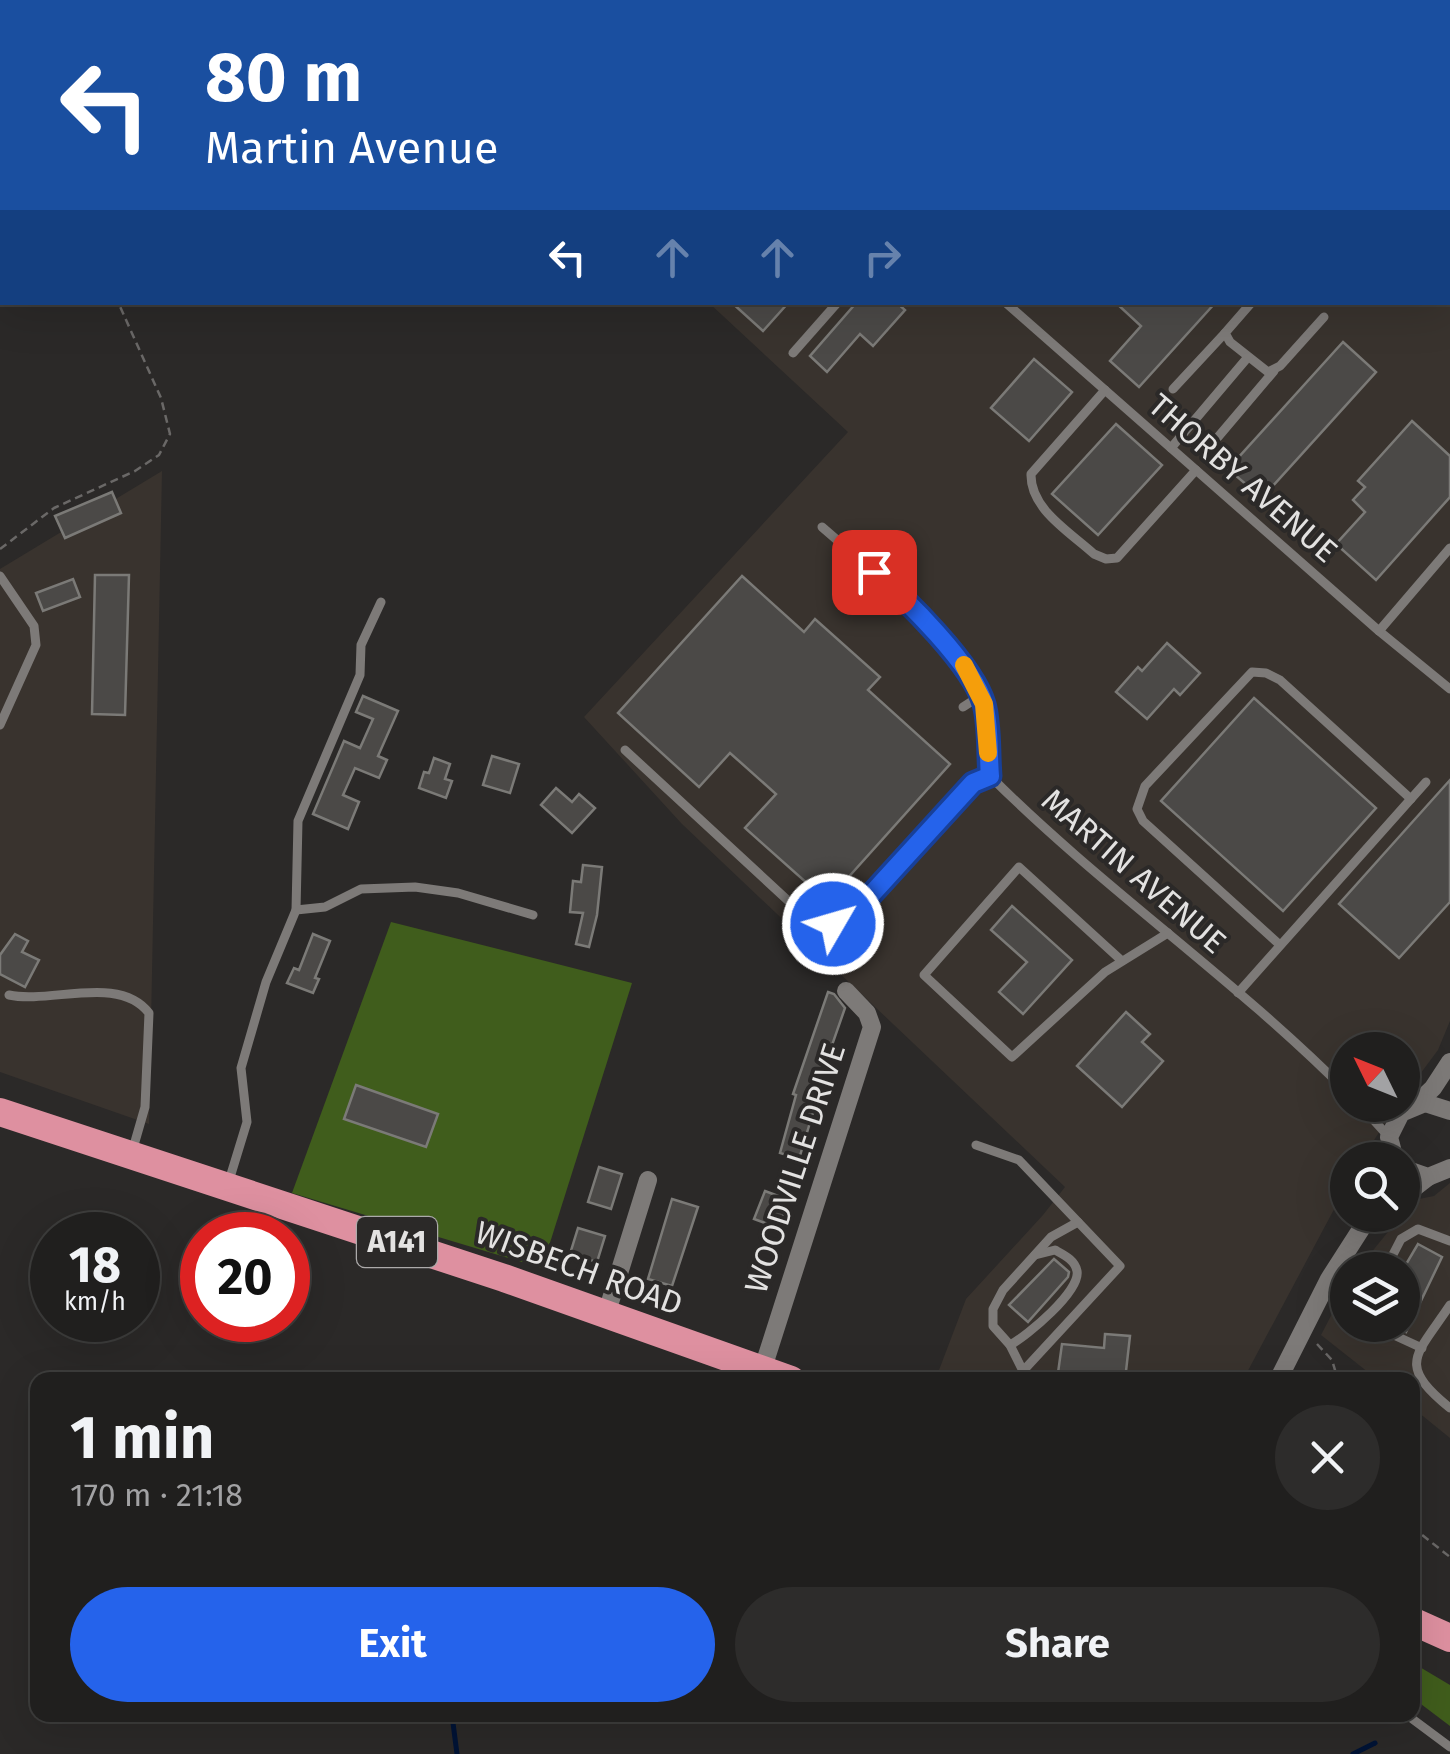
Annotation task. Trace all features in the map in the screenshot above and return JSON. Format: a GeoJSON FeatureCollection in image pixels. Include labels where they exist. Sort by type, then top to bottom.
{"type":"FeatureCollection","features":[{"type":"Feature","properties":{"kind":"highway","name":"WISBECH ROAD"},"geometry":{"type":"LineString","coordinates":[[0,1112],[228,1186],[765,1372]]}},
{"type":"Feature","properties":{"kind":"highway"},"geometry":{"type":"LineString","coordinates":[[1420,1625],[1447,1639]]}},
{"type":"Feature","properties":{"kind":"street","name":"WOODVILLE DRIVE"},"geometry":{"type":"LineString","coordinates":[[762,1371],[872,1027],[867,1013],[846,992]]}},
{"type":"Feature","properties":{"kind":"street"},"geometry":{"type":"LineString","coordinates":[[1420,1099],[1433,1088],[1450,1062]]}},
{"type":"Feature","properties":{"kind":"street"},"geometry":{"type":"LineString","coordinates":[[1420,1105],[1434,1104],[1450,1111]]}},
{"type":"Feature","properties":{"kind":"street"},"geometry":{"type":"LineString","coordinates":[[606,1315],[648,1180]]}},
{"type":"Feature","properties":{"kind":"street"},"geometry":{"type":"LineString","coordinates":[[1282,1372],[1359,1232]]}},
{"type":"Feature","properties":{"kind":"lane"},"geometry":{"type":"LineString","coordinates":[[793,353],[835,305]]}},
{"type":"Feature","properties":{"kind":"lane","name":"THORBY AVENUE"},"geometry":{"type":"LineString","coordinates":[[1009,305],[1450,689]]}},
{"type":"Feature","properties":{"kind":"lane"},"geometry":{"type":"LineString","coordinates":[[1173,389],[1249,305]]}},
{"type":"Feature","properties":{"kind":"lane"},"geometry":{"type":"LineString","coordinates":[[1218,437],[1324,317]]}},
{"type":"Feature","properties":{"kind":"lane"},"geometry":{"type":"LineString","coordinates":[[1225,333],[1248,357],[1268,372],[1274,371]]}},
{"type":"Feature","properties":{"kind":"lane"},"geometry":{"type":"LineString","coordinates":[[1172,448],[1248,357]]}},
{"type":"Feature","properties":{"kind":"lane"},"geometry":{"type":"LineString","coordinates":[[1105,390],[1030,474],[1030,488],[1036,500],[1094,554],[1117,558],[1196,470]]}},
{"type":"Feature","properties":{"kind":"lane"},"geometry":{"type":"LineString","coordinates":[[624,750],[809,920],[833,924],[858,909],[973,783],[990,776],[984,704],[966,668],[911,604],[822,527]]}},
{"type":"Feature","properties":{"kind":"lane"},"geometry":{"type":"LineString","coordinates":[[1380,631],[1450,548]]}},
{"type":"Feature","properties":{"kind":"lane"},"geometry":{"type":"LineString","coordinates":[[0,576],[34,626],[36,645],[0,724]]}},
{"type":"Feature","properties":{"kind":"lane"},"geometry":{"type":"LineString","coordinates":[[228,1186],[247,1122],[241,1068],[266,982],[296,910],[298,821],[360,675],[361,645],[381,602]]}},
{"type":"Feature","properties":{"kind":"lane"},"geometry":{"type":"LineString","coordinates":[[1280,944],[1143,821],[1137,809],[1145,786],[1252,672],[1280,680],[1410,799]]}},
{"type":"Feature","properties":{"kind":"lane"},"geometry":{"type":"LineString","coordinates":[[963,707],[980,696]]}},
{"type":"Feature","properties":{"kind":"lane","name":"MARTIN AVENUE"},"geometry":{"type":"LineString","coordinates":[[990,776],[1033,819],[1330,1076]]}},
{"type":"Feature","properties":{"kind":"lane"},"geometry":{"type":"LineString","coordinates":[[1238,993],[1426,782]]}},
{"type":"Feature","properties":{"kind":"lane"},"geometry":{"type":"LineString","coordinates":[[1122,961],[1019,867],[924,975],[1012,1057],[1104,972],[1168,934]]}},
{"type":"Feature","properties":{"kind":"lane"},"geometry":{"type":"LineString","coordinates":[[296,910],[325,908],[361,889],[415,887],[458,893],[533,915]]}},
{"type":"Feature","properties":{"kind":"lane"},"geometry":{"type":"LineString","coordinates":[[9,995],[27,999],[108,993],[142,1004],[150,1013],[145,1107],[131,1154]]}},
{"type":"Feature","properties":{"kind":"lane"},"geometry":{"type":"LineString","coordinates":[[976,1145],[1019,1160],[1120,1266],[1025,1372]]}},
{"type":"Feature","properties":{"kind":"lane"},"geometry":{"type":"LineString","coordinates":[[1020,1372],[1010,1345],[993,1326],[993,1308],[1003,1290],[1035,1254],[1051,1238],[1078,1222]]}},
{"type":"Feature","properties":{"kind":"lane"},"geometry":{"type":"LineString","coordinates":[[1394,1252],[1401,1239],[1418,1230],[1450,1241]]}},
{"type":"Feature","properties":{"kind":"lane"},"geometry":{"type":"LineString","coordinates":[[1010,1345],[1036,1328],[1077,1282],[1077,1269],[1070,1259],[1055,1250],[1035,1254]]}},
{"type":"Feature","properties":{"kind":"lane"},"geometry":{"type":"LineString","coordinates":[[1417,1372],[1422,1348],[1450,1305]]}},
{"type":"Feature","properties":{"kind":"lane"},"geometry":{"type":"LineString","coordinates":[[1409,1342],[1422,1348]]}},
{"type":"Feature","properties":{"kind":"lane"},"geometry":{"type":"LineString","coordinates":[[1420,1380],[1450,1408]]}},
{"type":"Feature","properties":{"kind":"lane"},"geometry":{"type":"LineString","coordinates":[[1416,1722],[1450,1747]]}},
{"type":"Feature","properties":{"kind":"path"},"geometry":{"type":"LineString","coordinates":[[0,549],[54,508],[135,471],[160,455],[170,434],[161,398],[119,305]]}},
{"type":"Feature","properties":{"kind":"path"},"geometry":{"type":"LineString","coordinates":[[1302,1333],[1332,1360],[1336,1372]]}},
{"type":"Feature","properties":{"kind":"path"},"geometry":{"type":"LineString","coordinates":[[1420,1534],[1450,1558]]}},
{"type":"Feature","properties":{"kind":"shaded area"},"geometry":{"type":"Polygon","coordinates":[[[711,305],[1450,305],[1450,1021],[1438,1050],[1420,1074],[1420,1032],[1330,1032],[1330,1122],[1386,1122],[1373,1142],[1330,1142],[1330,1217],[1247,1372],[938,1372],[966,1299],[1065,1187],[682,824],[584,717],[848,432],[711,305]]]}},
{"type":"Feature","properties":{"kind":"shaded area"},"geometry":{"type":"Polygon","coordinates":[[[162,471],[149,1124],[0,1072],[0,569],[162,471]]]}},
{"type":"Feature","properties":{"kind":"shaded area"},"geometry":{"type":"Polygon","coordinates":[[[1450,1183],[1450,1438],[1420,1414],[1420,1372],[1368,1372],[1321,1335],[1330,1318],[1330,1342],[1420,1342],[1420,1252],[1372,1252],[1388,1232],[1420,1232],[1420,1199],[1434,1196],[1450,1183]]]}},
{"type":"Feature","properties":{"kind":"green space"},"geometry":{"type":"Polygon","coordinates":[[[391,922],[632,983],[542,1268],[292,1193],[391,922]]]}},
{"type":"Feature","properties":{"kind":"green space"},"geometry":{"type":"Polygon","coordinates":[[[1420,1667],[1450,1685],[1450,1726],[1420,1703],[1420,1667]]]}},
{"type":"Feature","properties":{"kind":"building"},"geometry":{"type":"Polygon","coordinates":[[[734,305],[786,305],[763,331],[734,305]]]}},
{"type":"Feature","properties":{"kind":"building"},"geometry":{"type":"Polygon","coordinates":[[[854,305],[899,305],[905,310],[873,346],[860,334],[827,372],[810,356],[854,305]]]}},
{"type":"Feature","properties":{"kind":"building"},"geometry":{"type":"Polygon","coordinates":[[[1118,305],[1213,305],[1139,387],[1110,361],[1141,326],[1118,305]]]}},
{"type":"Feature","properties":{"kind":"building"},"geometry":{"type":"Polygon","coordinates":[[[1343,342],[1376,372],[1262,498],[1228,469],[1343,342]]]}},
{"type":"Feature","properties":{"kind":"building"},"geometry":{"type":"Polygon","coordinates":[[[1034,359],[1072,392],[1029,441],[991,408],[1034,359]]]}},
{"type":"Feature","properties":{"kind":"building"},"geometry":{"type":"Polygon","coordinates":[[[1412,421],[1450,456],[1450,497],[1376,580],[1336,544],[1365,512],[1353,500],[1365,487],[1358,481],[1412,421]]]}},
{"type":"Feature","properties":{"kind":"building"},"geometry":{"type":"Polygon","coordinates":[[[1116,424],[1162,465],[1098,535],[1052,494],[1116,424]]]}},
{"type":"Feature","properties":{"kind":"building"},"geometry":{"type":"Polygon","coordinates":[[[112,492],[121,513],[65,538],[55,516],[112,492]]]}},
{"type":"Feature","properties":{"kind":"building"},"geometry":{"type":"Polygon","coordinates":[[[95,575],[129,575],[125,715],[92,714],[95,575]]]}},
{"type":"Feature","properties":{"kind":"building"},"geometry":{"type":"Polygon","coordinates":[[[742,576],[804,632],[815,619],[880,677],[868,690],[950,764],[827,901],[745,828],[776,794],[730,753],[699,787],[618,713],[742,576]]]}},
{"type":"Feature","properties":{"kind":"building"},"geometry":{"type":"Polygon","coordinates":[[[73,579],[80,597],[43,611],[36,593],[73,579]]]}},
{"type":"Feature","properties":{"kind":"building"},"geometry":{"type":"Polygon","coordinates":[[[1167,643],[1200,673],[1180,695],[1174,689],[1147,719],[1116,692],[1167,643]]]}},
{"type":"Feature","properties":{"kind":"building"},"geometry":{"type":"Polygon","coordinates":[[[363,696],[398,711],[378,756],[387,760],[379,778],[355,768],[343,795],[359,802],[348,829],[313,814],[344,741],[360,748],[373,719],[356,712],[363,696]]]}},
{"type":"Feature","properties":{"kind":"building"},"geometry":{"type":"Polygon","coordinates":[[[1254,698],[1376,808],[1283,911],[1161,801],[1254,698]]]}},
{"type":"Feature","properties":{"kind":"building"},"geometry":{"type":"Polygon","coordinates":[[[492,756],[519,764],[510,793],[483,785],[492,756]]]}},
{"type":"Feature","properties":{"kind":"building"},"geometry":{"type":"Polygon","coordinates":[[[434,758],[450,764],[445,779],[452,781],[446,798],[419,788],[434,758]]]}},
{"type":"Feature","properties":{"kind":"building"},"geometry":{"type":"Polygon","coordinates":[[[1450,780],[1450,902],[1399,958],[1339,904],[1450,780]]]}},
{"type":"Feature","properties":{"kind":"building"},"geometry":{"type":"Polygon","coordinates":[[[556,788],[572,802],[579,794],[595,808],[572,833],[541,805],[556,788]]]}},
{"type":"Feature","properties":{"kind":"building"},"geometry":{"type":"Polygon","coordinates":[[[583,865],[602,867],[589,947],[576,944],[583,913],[570,912],[573,881],[581,882],[583,865]]]}},
{"type":"Feature","properties":{"kind":"building"},"geometry":{"type":"Polygon","coordinates":[[[1012,906],[1072,960],[1023,1014],[999,992],[1027,962],[991,930],[1012,906]]]}},
{"type":"Feature","properties":{"kind":"building"},"geometry":{"type":"Polygon","coordinates":[[[15,934],[28,941],[22,952],[39,960],[25,987],[0,974],[0,955],[15,934]]]}},
{"type":"Feature","properties":{"kind":"building"},"geometry":{"type":"Polygon","coordinates":[[[313,934],[330,941],[313,993],[287,983],[294,968],[299,970],[313,934]]]}},
{"type":"Feature","properties":{"kind":"building"},"geometry":{"type":"Polygon","coordinates":[[[828,992],[845,1008],[811,1105],[815,1106],[799,1159],[780,1153],[796,1095],[793,1094],[828,992]]]}},
{"type":"Feature","properties":{"kind":"building"},"geometry":{"type":"Polygon","coordinates":[[[1126,1012],[1150,1034],[1142,1042],[1163,1061],[1122,1107],[1077,1066],[1126,1012]]]}},
{"type":"Feature","properties":{"kind":"building"},"geometry":{"type":"Polygon","coordinates":[[[356,1085],[438,1114],[426,1147],[344,1119],[356,1085]]]}},
{"type":"Feature","properties":{"kind":"building"},"geometry":{"type":"Polygon","coordinates":[[[599,1167],[622,1174],[611,1209],[588,1202],[599,1167]]]}},
{"type":"Feature","properties":{"kind":"building"},"geometry":{"type":"Polygon","coordinates":[[[765,1191],[789,1200],[779,1228],[754,1219],[765,1191]]]}},
{"type":"Feature","properties":{"kind":"building"},"geometry":{"type":"Polygon","coordinates":[[[672,1199],[698,1207],[672,1286],[648,1279],[672,1199]]]}},
{"type":"Feature","properties":{"kind":"building"},"geometry":{"type":"Polygon","coordinates":[[[578,1228],[605,1236],[597,1262],[570,1254],[578,1228]]]}},
{"type":"Feature","properties":{"kind":"building"},"geometry":{"type":"Polygon","coordinates":[[[1418,1244],[1442,1257],[1420,1303],[1420,1252],[1413,1252],[1418,1244]]]}},
{"type":"Feature","properties":{"kind":"building"},"geometry":{"type":"Polygon","coordinates":[[[1054,1259],[1069,1272],[1068,1277],[1028,1322],[1009,1305],[1054,1259]]]}},
{"type":"Feature","properties":{"kind":"building"},"geometry":{"type":"Polygon","coordinates":[[[1105,1334],[1130,1336],[1126,1372],[1058,1372],[1062,1344],[1104,1348],[1105,1334]]]}},
{"type":"Feature","properties":{"kind":"waterway"},"geometry":{"type":"LineString","coordinates":[[453,1722],[457,1754]]}},
{"type":"Feature","properties":{"kind":"waterway"},"geometry":{"type":"LineString","coordinates":[[1353,1754],[1375,1743]]}},
{"type":"Feature","properties":{"kind":"slow traffic"},"geometry":{"type":"LineString","coordinates":[[964,665],[984,704],[988,753]]}},
{"type":"Feature","properties":{"kind":"route"},"geometry":{"type":"LineString","coordinates":[[833,924],[858,909],[973,783],[990,776],[984,704],[966,668],[911,604],[874,572]]}}]}
